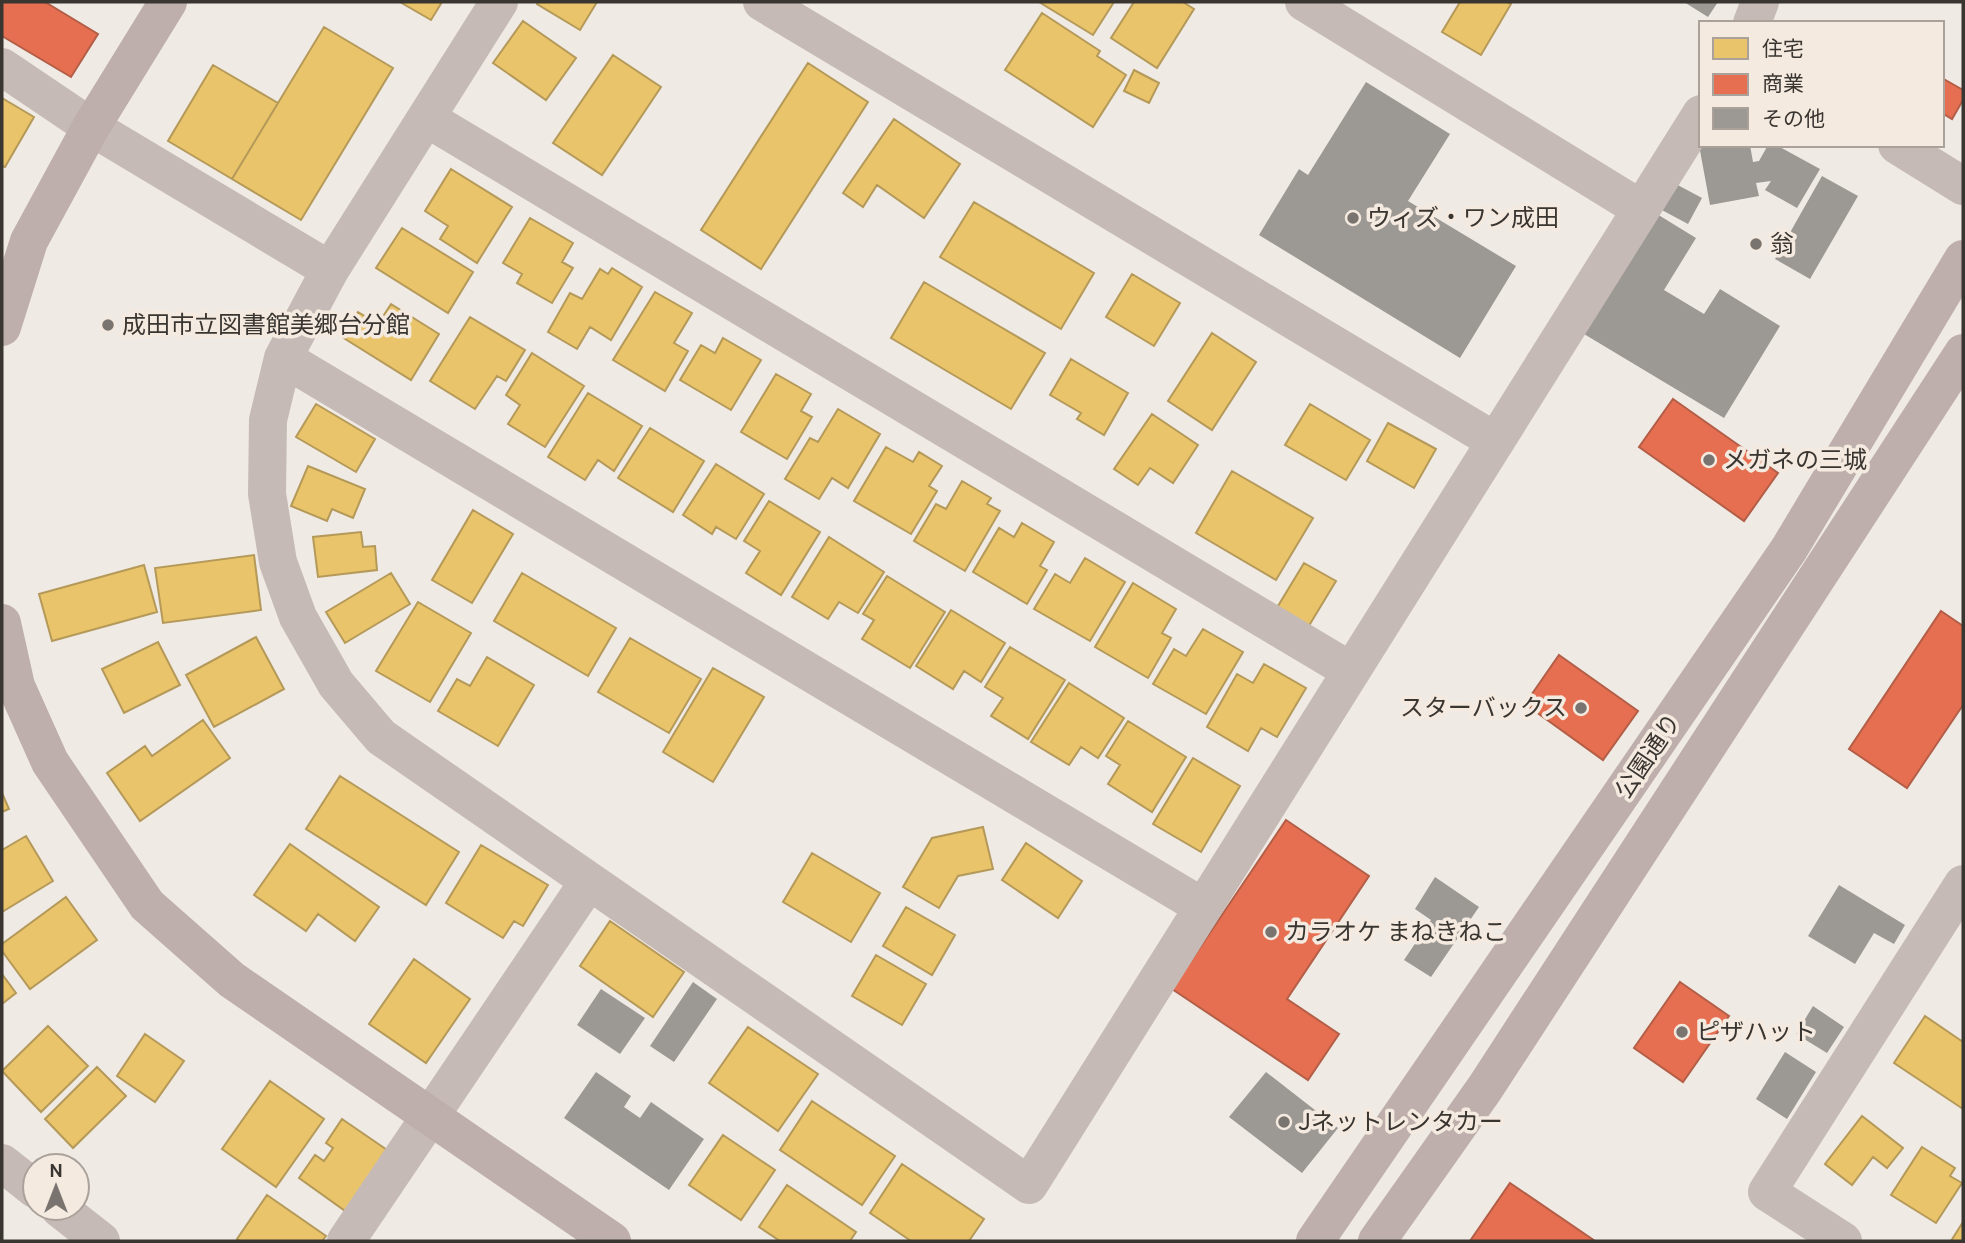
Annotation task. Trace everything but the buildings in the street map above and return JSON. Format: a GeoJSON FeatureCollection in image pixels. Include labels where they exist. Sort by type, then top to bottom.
{"type":"FeatureCollection","features":[{"type":"Feature","properties":{"kind":"street"},"geometry":{"type":"LineString","coordinates":[[2,327],[29,241],[91,127],[168,2]]}},
{"type":"Feature","properties":{"kind":"street"},"geometry":{"type":"LineString","coordinates":[[499,2],[330,270],[283,358],[268,420],[267,494],[278,562],[298,617],[337,684],[381,737],[1029,1185],[1699,117]]}},
{"type":"Feature","properties":{"kind":"street"},"geometry":{"type":"LineString","coordinates":[[762,2],[1495,441]]}},
{"type":"Feature","properties":{"kind":"street"},"geometry":{"type":"LineString","coordinates":[[1304,2],[1641,209]]}},
{"type":"Feature","properties":{"kind":"street"},"geometry":{"type":"LineString","coordinates":[[1753,21],[1760,2]]}},
{"type":"Feature","properties":{"kind":"street"},"geometry":{"type":"LineString","coordinates":[[2,67],[91,127],[330,270]]}},
{"type":"Feature","properties":{"kind":"street"},"geometry":{"type":"LineString","coordinates":[[426,118],[1351,671]]}},
{"type":"Feature","properties":{"kind":"street"},"geometry":{"type":"LineString","coordinates":[[1899,147],[1963,186]]}},
{"type":"Feature","properties":{"kind":"street","name":"公園通り"},"geometry":{"type":"LineString","coordinates":[[1315,1241],[1789,549],[1963,259]]}},
{"type":"Feature","properties":{"kind":"street","name":"公園通り"},"geometry":{"type":"LineString","coordinates":[[1377,1241],[1485,1088],[1963,354]]}},
{"type":"Feature","properties":{"kind":"street"},"geometry":{"type":"LineString","coordinates":[[283,358],[1203,907]]}},
{"type":"Feature","properties":{"kind":"street"},"geometry":{"type":"LineString","coordinates":[[2,623],[16,686],[50,762],[147,905],[232,980],[612,1241]]}},
{"type":"Feature","properties":{"kind":"street"},"geometry":{"type":"LineString","coordinates":[[346,1241],[589,881]]}},
{"type":"Feature","properties":{"kind":"street"},"geometry":{"type":"LineString","coordinates":[[1843,1241],[1767,1192],[1963,884]]}},
{"type":"Feature","properties":{"kind":"street"},"geometry":{"type":"LineString","coordinates":[[2,1163],[21,1178]]}},
{"type":"Feature","properties":{"kind":"street"},"geometry":{"type":"LineString","coordinates":[[77,1222],[101,1241]]}},
{"type":"Feature","properties":{"kind":"place","name":"ウィズ・ワン成田"},"geometry":{"type":"Point","coordinates":[1353,218]}},
{"type":"Feature","properties":{"kind":"place","name":"翁"},"geometry":{"type":"Point","coordinates":[1756,244]}},
{"type":"Feature","properties":{"kind":"place","name":"成田市立図書館美郷台分館"},"geometry":{"type":"Point","coordinates":[108,325]}},
{"type":"Feature","properties":{"kind":"place","name":"メガネの三城"},"geometry":{"type":"Point","coordinates":[1709,460]}},
{"type":"Feature","properties":{"kind":"place","name":"スターバックス"},"geometry":{"type":"Point","coordinates":[1581,708]}},
{"type":"Feature","properties":{"kind":"place","name":"カラオケ まねきねこ"},"geometry":{"type":"Point","coordinates":[1271,932]}},
{"type":"Feature","properties":{"kind":"place","name":"ピザハット"},"geometry":{"type":"Point","coordinates":[1682,1032]}},
{"type":"Feature","properties":{"kind":"place","name":"Jネットレンタカー"},"geometry":{"type":"Point","coordinates":[1284,1122]}}]}
